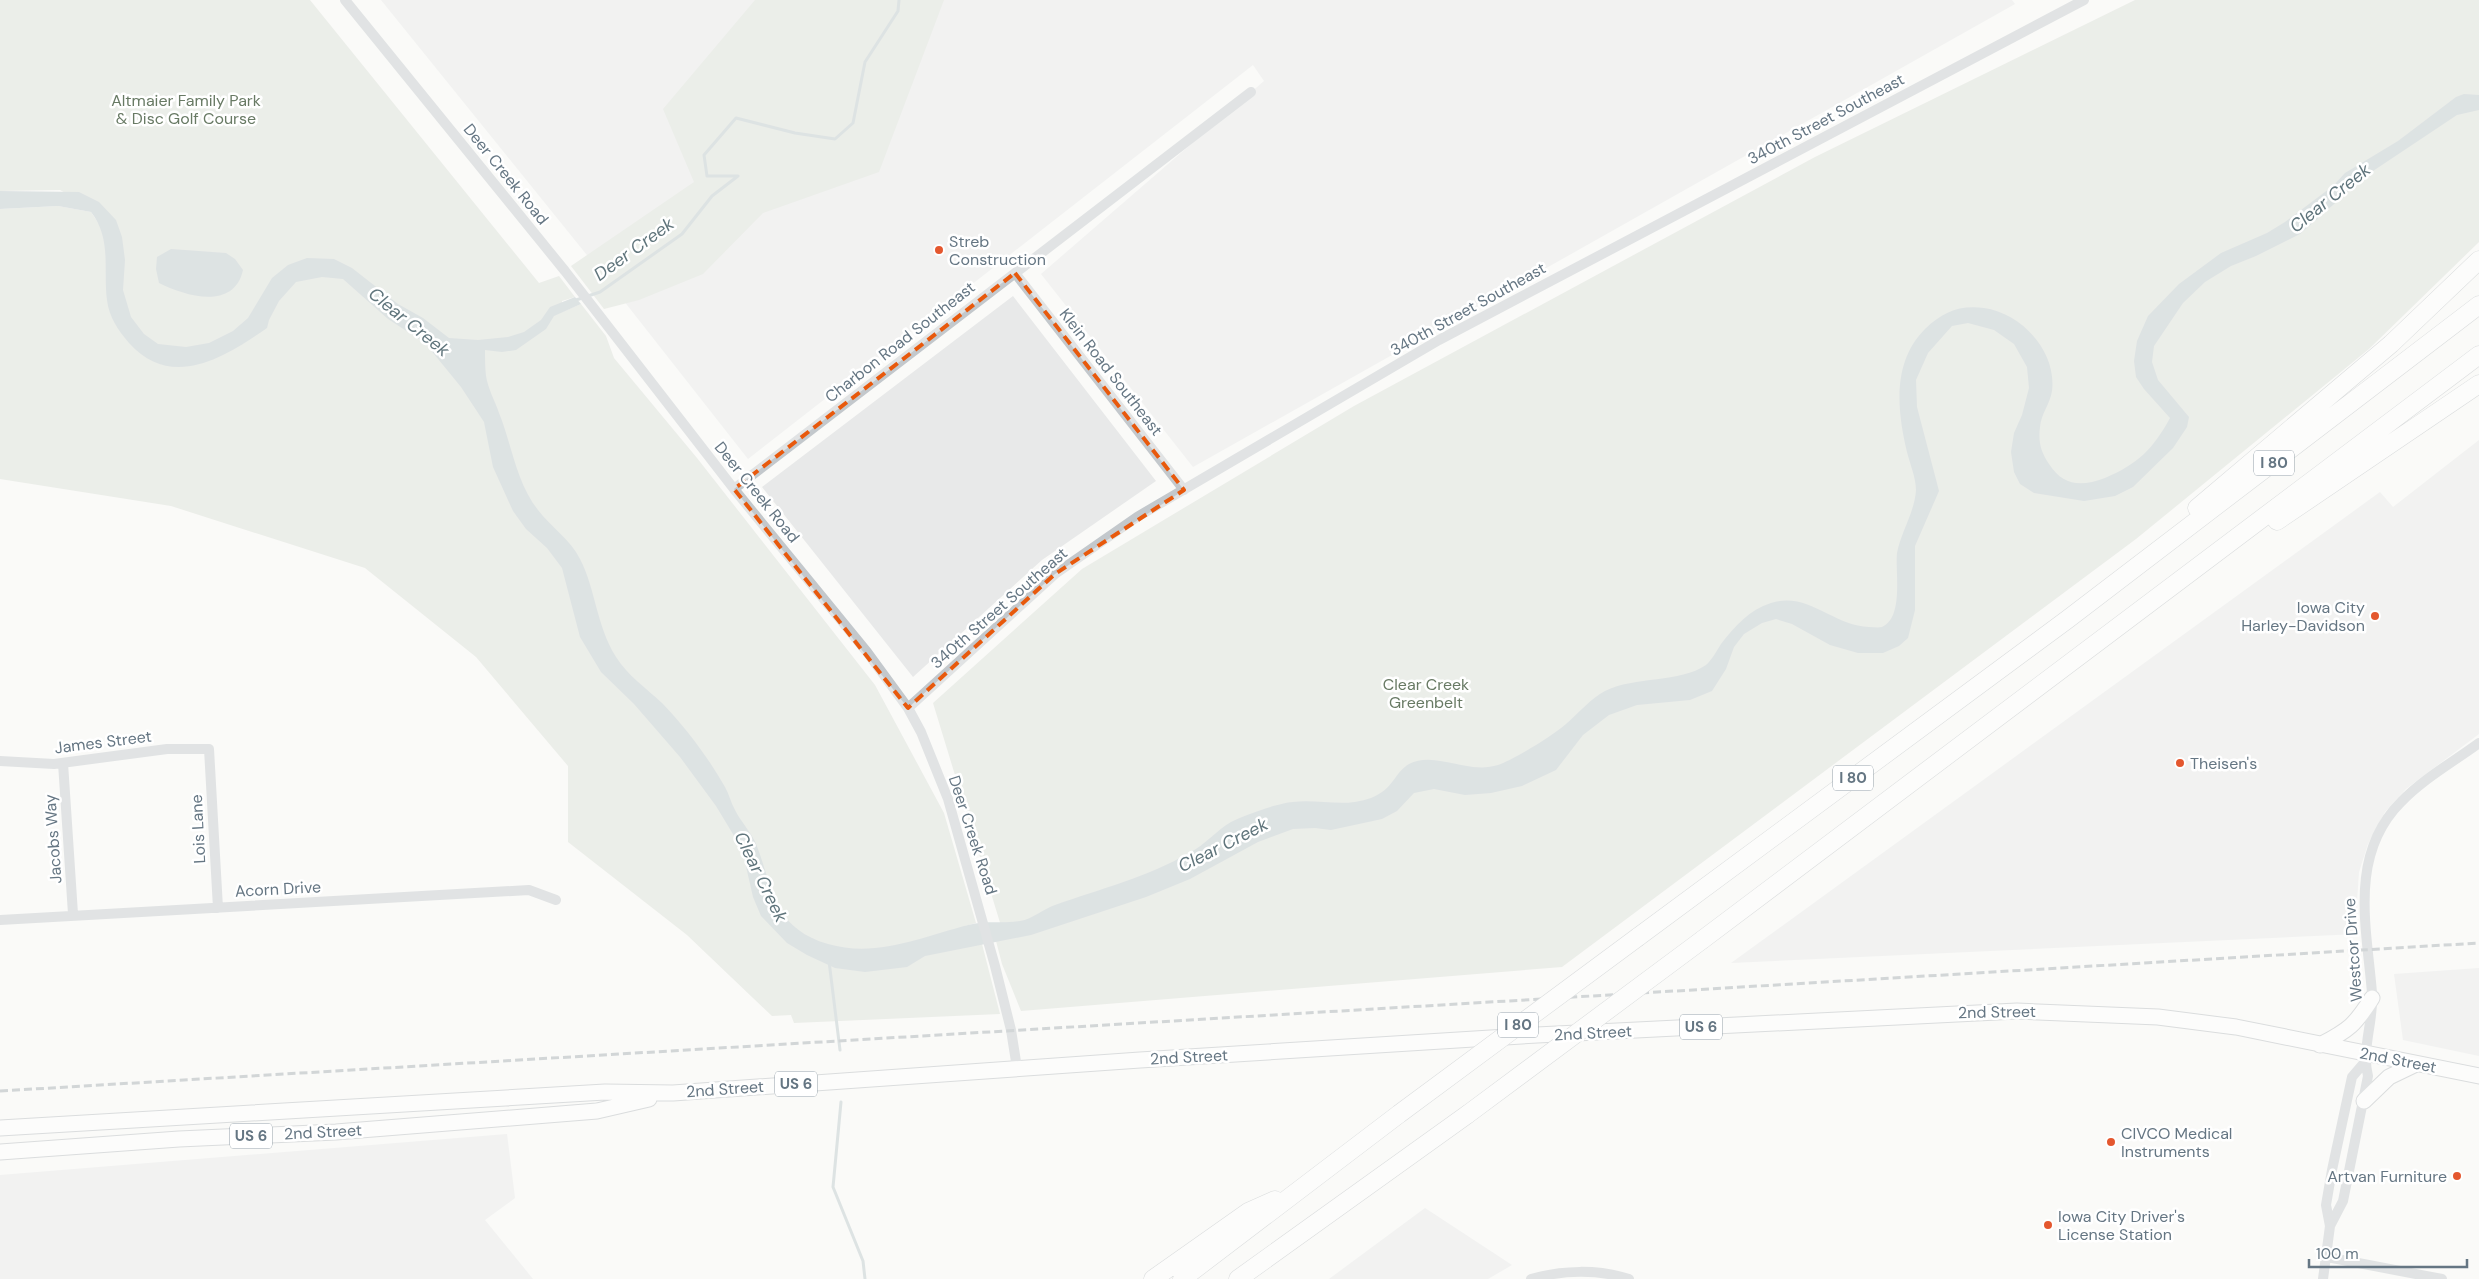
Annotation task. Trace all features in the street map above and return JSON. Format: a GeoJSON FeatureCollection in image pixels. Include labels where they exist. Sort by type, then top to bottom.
{"type":"FeatureCollection","features":[{"type":"Feature","properties":{"kind":"highway"},"geometry":{"type":"LineString","coordinates":[[2068,619],[2238,472],[2391,344],[2479,260]]}},
{"type":"Feature","properties":{"kind":"highway","name":"I 80"},"geometry":{"type":"LineString","coordinates":[[1182,1279],[1399,1114],[2068,619],[2479,305]]}},
{"type":"Feature","properties":{"kind":"highway","name":"I 80"},"geometry":{"type":"LineString","coordinates":[[1238,1279],[1468,1114],[1702,940],[2479,355]]}},
{"type":"Feature","properties":{"kind":"highway"},"geometry":{"type":"LineString","coordinates":[[2080,654],[2479,384]]}},
{"type":"Feature","properties":{"kind":"highway"},"geometry":{"type":"LineString","coordinates":[[1152,1279],[1248,1212],[1306,1186]]}},
{"type":"Feature","properties":{"kind":"main road"},"geometry":{"type":"LineString","coordinates":[[2320,1044],[2345,1032],[2356,1022],[2372,998]]}},
{"type":"Feature","properties":{"kind":"main road","name":"2nd Street"},"geometry":{"type":"LineString","coordinates":[[0,1128],[595,1093],[673,1093],[1017,1068],[1537,1035],[1982,1011],[2069,1012],[2158,1017],[2236,1027],[2320,1044],[2365,1058],[2416,1064],[2479,1076]]}},
{"type":"Feature","properties":{"kind":"main road"},"geometry":{"type":"LineString","coordinates":[[2364,1101],[2389,1077],[2416,1064]]}},
{"type":"Feature","properties":{"kind":"main road","name":"2nd Street"},"geometry":{"type":"LineString","coordinates":[[0,1152],[178,1139],[336,1132],[597,1111],[673,1093]]}},
{"type":"Feature","properties":{"kind":"street","name":"Deer Creek Road"},"geometry":{"type":"LineString","coordinates":[[345,0],[565,271],[734,488],[867,652],[908,708],[921,732],[948,799],[995,966],[1011,1030],[1017,1068]]}},
{"type":"Feature","properties":{"kind":"street","name":"340th Street Southeast"},"geometry":{"type":"LineString","coordinates":[[908,708],[1055,574],[1137,517],[1439,340],[2084,0]]}},
{"type":"Feature","properties":{"kind":"street","name":"Charbon Road Southeast"},"geometry":{"type":"LineString","coordinates":[[734,488],[1251,92]]}},
{"type":"Feature","properties":{"kind":"street","name":"Klein Road Southeast"},"geometry":{"type":"LineString","coordinates":[[1015,273],[1184,490]]}},
{"type":"Feature","properties":{"kind":"street","name":"Westcor Drive"},"geometry":{"type":"LineString","coordinates":[[2330,1226],[2344,1201],[2368,1076],[2365,1058],[2372,998],[2363,908],[2364,884],[2377,839],[2400,803],[2479,743]]}},
{"type":"Feature","properties":{"kind":"street","name":"James Street"},"geometry":{"type":"LineString","coordinates":[[0,760],[63,763],[167,749],[209,748]]}},
{"type":"Feature","properties":{"kind":"street","name":"Lois Lane"},"geometry":{"type":"LineString","coordinates":[[209,748],[218,908]]}},
{"type":"Feature","properties":{"kind":"street","name":"Jacobs Way"},"geometry":{"type":"LineString","coordinates":[[63,763],[73,914]]}},
{"type":"Feature","properties":{"kind":"street","name":"Acorn Drive"},"geometry":{"type":"LineString","coordinates":[[0,920],[73,914],[218,908],[530,890],[556,900]]}},
{"type":"Feature","properties":{"kind":"street"},"geometry":{"type":"LineString","coordinates":[[2322,1279],[2327,1256],[2330,1226],[2326,1205],[2352,1077],[2365,1058]]}},
{"type":"Feature","properties":{"kind":"street"},"geometry":{"type":"LineString","coordinates":[[2327,1256],[2442,1279]]}},
{"type":"Feature","properties":{"kind":"street"},"geometry":{"type":"LineString","coordinates":[[1530,1279],[1562,1273],[1581,1272],[1629,1279]]}},
{"type":"Feature","properties":{"kind":"highlighted area"},"geometry":{"type":"Polygon","coordinates":[[[1015,273],[1184,490],[1055,574],[908,708],[734,489],[1015,273]]]}},
{"type":"Feature","properties":{"kind":"shaded area"},"geometry":{"type":"Polygon","coordinates":[[[381,0],[2012,0],[2015,4],[1193,467],[1041,274],[1264,81],[1253,65],[748,459],[620,296],[381,0]]]}},
{"type":"Feature","properties":{"kind":"shaded area"},"geometry":{"type":"Polygon","coordinates":[[[1013,296],[1156,481],[1042,560],[913,677],[762,487],[1013,296]]]}},
{"type":"Feature","properties":{"kind":"shaded area"},"geometry":{"type":"Polygon","coordinates":[[[2479,440],[2479,734],[2406,789],[2385,812],[2368,844],[2359,872],[2357,901],[2358,934],[1731,963],[2380,492],[2393,507],[2479,440]]]}},
{"type":"Feature","properties":{"kind":"shaded area"},"geometry":{"type":"Polygon","coordinates":[[[2479,968],[2479,1056],[2403,1040],[2394,974],[2479,968]]]}},
{"type":"Feature","properties":{"kind":"shaded area"},"geometry":{"type":"Polygon","coordinates":[[[507,1134],[515,1198],[485,1220],[533,1279],[0,1279],[0,1175],[507,1134]]]}},
{"type":"Feature","properties":{"kind":"shaded area"},"geometry":{"type":"Polygon","coordinates":[[[1425,1208],[1512,1265],[1488,1279],[1329,1279],[1425,1208]]]}},
{"type":"Feature","properties":{"kind":"green space","name":"Altmaier Family Park & Disc Golf Course"},"geometry":{"type":"Polygon","coordinates":[[[0,0],[310,0],[539,283],[559,276],[575,297],[562,301],[562,312],[581,304],[606,336],[614,358],[697,458],[875,685],[944,813],[976,923],[965,926],[971,945],[982,944],[1000,1014],[794,1023],[791,1015],[772,1016],[687,935],[568,842],[568,766],[476,657],[365,568],[171,506],[0,479],[0,209],[58,206],[91,212],[101,227],[115,220],[60,190],[0,191],[0,0]]]}},
{"type":"Feature","properties":{"kind":"green space"},"geometry":{"type":"Polygon","coordinates":[[[755,0],[944,0],[879,172],[763,213],[703,274],[639,300],[604,309],[571,266],[694,182],[663,109],[755,0]]]}},
{"type":"Feature","properties":{"kind":"green space","name":"Clear Creek Greenbelt"},"geometry":{"type":"Polygon","coordinates":[[[2135,0],[2479,0],[2479,242],[2369,349],[2136,539],[1562,967],[1021,1011],[1002,964],[996,941],[1005,939],[933,703],[1082,569],[1354,406],[1815,157],[2135,0]]]}},
{"type":"Feature","properties":{"kind":"water","name":"Clear Creek"},"geometry":{"type":"Polygon","coordinates":[[[2464,94],[2479,95],[2479,110],[2457,115],[2367,175],[2300,234],[2231,266],[2205,282],[2183,303],[2154,346],[2152,362],[2158,380],[2189,417],[2187,427],[2173,448],[2133,487],[2115,496],[2084,501],[2034,493],[2020,484],[2014,472],[2011,452],[2014,433],[2022,415],[2029,388],[2027,367],[2014,344],[1994,330],[1968,323],[1952,326],[1928,353],[1916,380],[1917,407],[1939,491],[1915,546],[1915,610],[1908,638],[1899,646],[1883,653],[1858,653],[1830,645],[1792,624],[1776,619],[1762,623],[1744,634],[1734,647],[1726,669],[1712,691],[1690,700],[1637,705],[1609,715],[1583,735],[1556,770],[1522,786],[1491,793],[1465,795],[1434,789],[1414,793],[1397,811],[1382,819],[1331,830],[1315,828],[1293,829],[1258,842],[1190,879],[1146,897],[1031,935],[925,956],[907,967],[865,972],[835,968],[807,955],[787,943],[761,916],[753,897],[742,849],[716,806],[680,757],[634,704],[601,672],[580,637],[562,568],[547,548],[526,529],[513,511],[493,467],[484,422],[461,387],[425,343],[388,319],[343,279],[322,277],[296,282],[279,301],[267,328],[234,349],[198,364],[180,367],[163,365],[146,357],[129,343],[112,318],[107,300],[102,233],[98,222],[91,212],[58,206],[0,209],[0,191],[79,192],[99,202],[116,220],[122,237],[125,260],[123,290],[131,317],[144,334],[158,344],[186,347],[209,343],[233,331],[248,318],[272,278],[288,265],[307,258],[334,259],[352,268],[398,304],[423,318],[449,338],[478,340],[508,337],[524,332],[541,320],[550,307],[575,297],[581,304],[554,316],[546,329],[516,350],[502,352],[485,350],[488,386],[504,425],[524,488],[538,510],[566,539],[580,559],[590,583],[604,633],[616,657],[632,676],[680,722],[718,776],[737,814],[754,840],[772,891],[785,917],[796,928],[810,937],[846,948],[864,949],[899,944],[968,925],[1025,920],[1055,905],[1157,869],[1195,850],[1231,822],[1244,816],[1293,802],[1342,803],[1371,798],[1385,790],[1409,764],[1419,760],[1440,761],[1475,767],[1498,765],[1523,753],[1552,735],[1594,698],[1605,691],[1630,683],[1683,675],[1706,665],[1726,637],[1743,619],[1771,603],[1797,602],[1809,605],[1856,625],[1882,627],[1889,622],[1896,604],[1897,553],[1913,506],[1916,490],[1901,420],[1900,387],[1902,371],[1914,342],[1925,329],[1945,314],[1959,309],[1975,307],[1998,311],[2011,317],[2023,326],[2034,336],[2042,348],[2049,362],[2052,376],[2051,396],[2042,418],[2039,432],[2042,451],[2046,460],[2060,477],[2073,483],[2088,483],[2117,473],[2136,461],[2151,447],[2170,418],[2144,389],[2136,377],[2134,361],[2137,341],[2148,316],[2179,284],[2221,253],[2267,233],[2285,222],[2333,186],[2345,173],[2398,141],[2456,97],[2464,94]]]}},
{"type":"Feature","properties":{"kind":"water"},"geometry":{"type":"Polygon","coordinates":[[[171,249],[226,253],[235,259],[243,270],[238,283],[230,291],[219,296],[207,297],[182,292],[159,283],[156,269],[157,257],[171,249]]]}},
{"type":"Feature","properties":{"kind":"waterway","name":"Deer Creek"},"geometry":{"type":"LineString","coordinates":[[573,301],[600,292],[682,234],[712,196],[738,176],[707,176],[704,155],[736,118],[795,133],[835,139],[853,123],[865,62],[898,11],[899,0]]}},
{"type":"Feature","properties":{"kind":"waterway"},"geometry":{"type":"LineString","coordinates":[[829,961],[840,1050]]}},
{"type":"Feature","properties":{"kind":"waterway"},"geometry":{"type":"LineString","coordinates":[[841,1102],[833,1187],[863,1261],[865,1279]]}},
{"type":"Feature","properties":{"kind":"railway"},"geometry":{"type":"LineString","coordinates":[[0,1091],[2479,943]]}},
{"type":"Feature","properties":{"kind":"place","name":"Streb Construction"},"geometry":{"type":"Point","coordinates":[939,250]}},
{"type":"Feature","properties":{"kind":"place","name":"Iowa City Harley-Davidson"},"geometry":{"type":"Point","coordinates":[2375,616]}},
{"type":"Feature","properties":{"kind":"place","name":"Theisen's"},"geometry":{"type":"Point","coordinates":[2180,763]}},
{"type":"Feature","properties":{"kind":"place","name":"CIVCO Medical Instruments"},"geometry":{"type":"Point","coordinates":[2111,1142]}},
{"type":"Feature","properties":{"kind":"place","name":"Artvan Furniture"},"geometry":{"type":"Point","coordinates":[2457,1176]}},
{"type":"Feature","properties":{"kind":"place","name":"Iowa City Driver's License Station"},"geometry":{"type":"Point","coordinates":[2048,1225]}}]}
